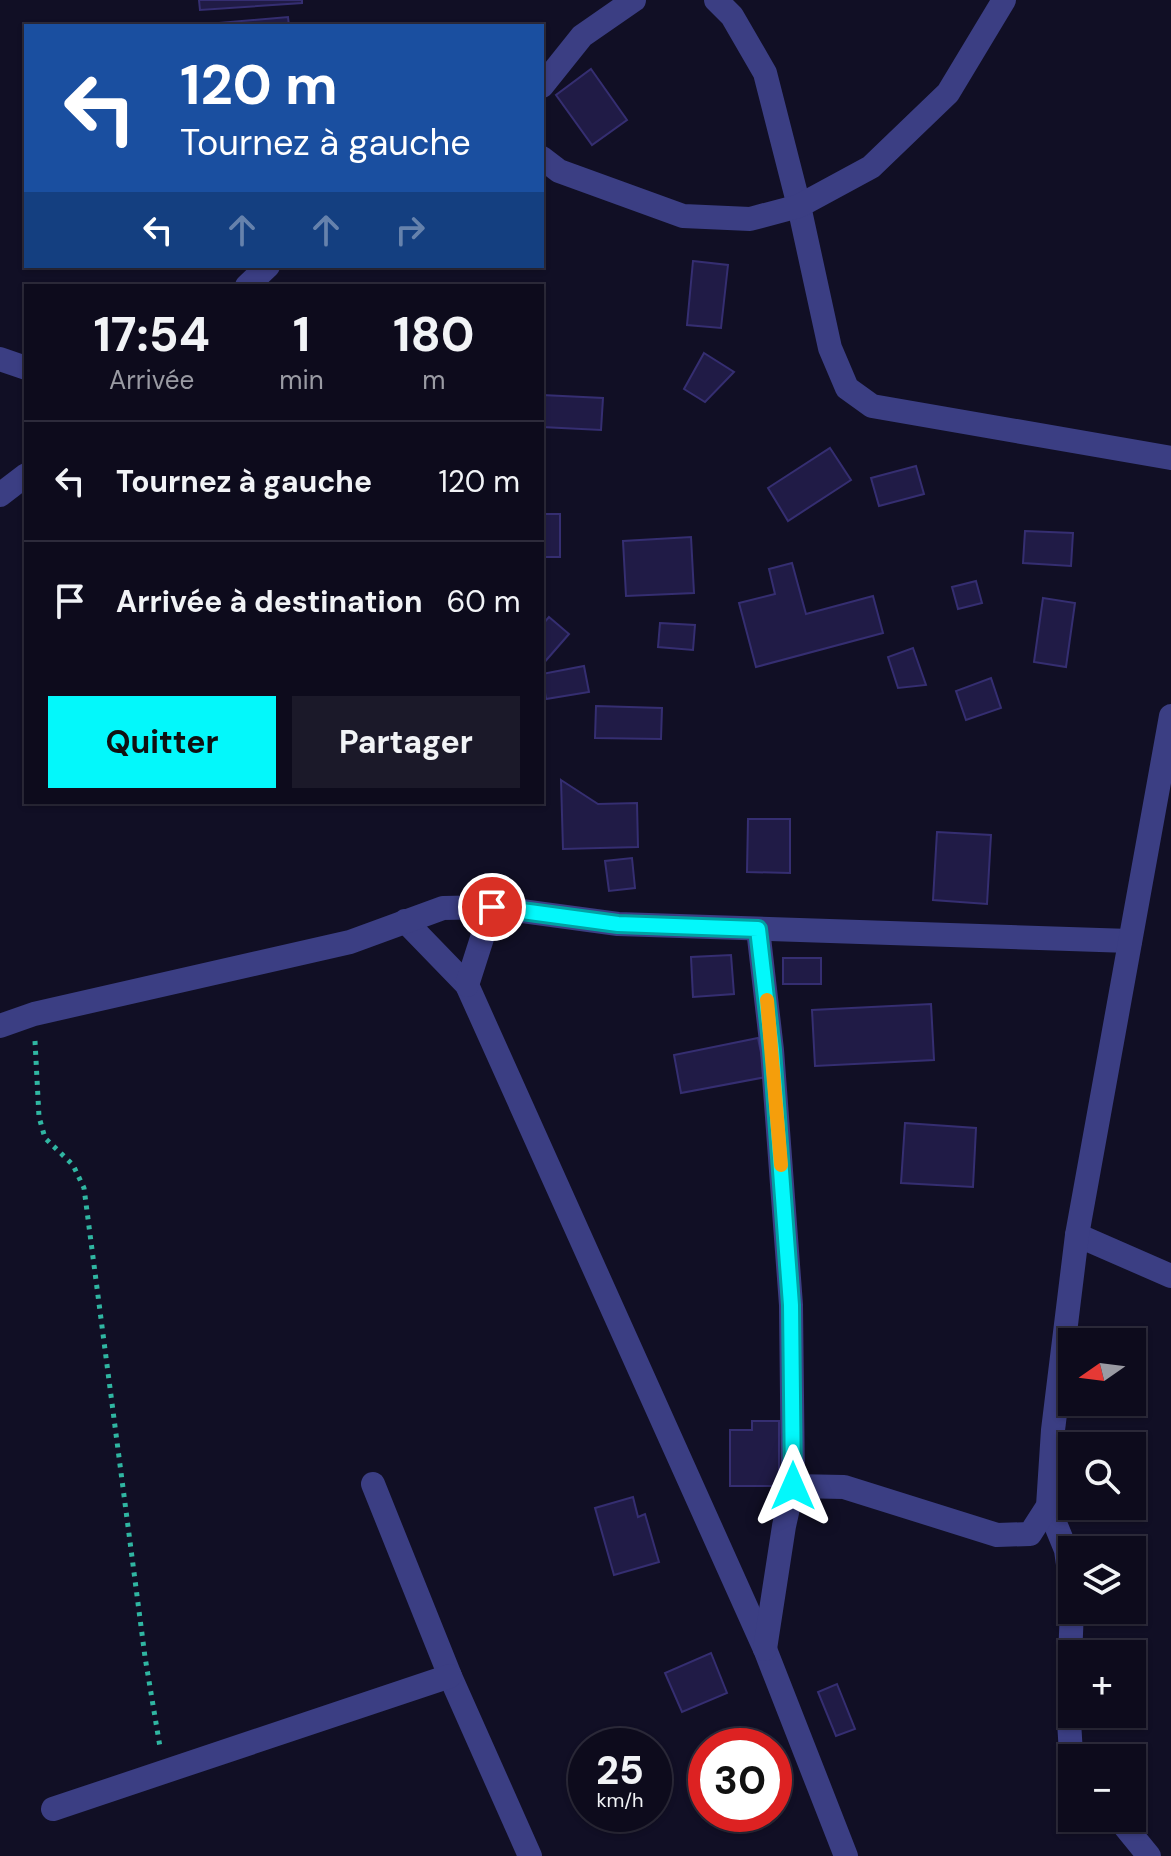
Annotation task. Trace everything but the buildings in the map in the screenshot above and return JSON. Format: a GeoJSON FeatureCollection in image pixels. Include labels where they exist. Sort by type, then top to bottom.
{"type":"FeatureCollection","features":[{"type":"Feature","properties":{"kind":"street"},"geometry":{"type":"LineString","coordinates":[[544,84],[582,36],[634,0]]}},
{"type":"Feature","properties":{"kind":"street"},"geometry":{"type":"LineString","coordinates":[[716,0],[732,16],[765,73],[799,206],[830,348],[847,388],[872,406],[1171,458]]}},
{"type":"Feature","properties":{"kind":"street"},"geometry":{"type":"LineString","coordinates":[[544,160],[559,171],[683,216],[750,219],[799,206],[871,167],[948,93],[1004,0]]}},
{"type":"Feature","properties":{"kind":"street"},"geometry":{"type":"LineString","coordinates":[[249,284],[266,268]]}},
{"type":"Feature","properties":{"kind":"street"},"geometry":{"type":"LineString","coordinates":[[0,359],[24,367]]}},
{"type":"Feature","properties":{"kind":"street"},"geometry":{"type":"LineString","coordinates":[[0,495],[24,477]]}},
{"type":"Feature","properties":{"kind":"street"},"geometry":{"type":"LineString","coordinates":[[1060,1536],[1048,1506],[1053,1430],[1077,1235],[1171,716]]}},
{"type":"Feature","properties":{"kind":"street"},"geometry":{"type":"LineString","coordinates":[[0,1026],[34,1014],[350,942],[443,908],[492,907],[618,924],[1130,941]]}},
{"type":"Feature","properties":{"kind":"street"},"geometry":{"type":"LineString","coordinates":[[467,985],[492,907]]}},
{"type":"Feature","properties":{"kind":"street"},"geometry":{"type":"LineString","coordinates":[[405,921],[467,985],[765,1649],[846,1856]]}},
{"type":"Feature","properties":{"kind":"street"},"geometry":{"type":"LineString","coordinates":[[758,929],[772,1050],[791,1305],[793,1486],[765,1649]]}},
{"type":"Feature","properties":{"kind":"street"},"geometry":{"type":"LineString","coordinates":[[1077,1235],[1171,1276]]}},
{"type":"Feature","properties":{"kind":"street"},"geometry":{"type":"LineString","coordinates":[[373,1484],[450,1676],[530,1856]]}},
{"type":"Feature","properties":{"kind":"street"},"geometry":{"type":"LineString","coordinates":[[793,1486],[844,1487],[997,1535],[1030,1534],[1048,1506]]}},
{"type":"Feature","properties":{"kind":"street"},"geometry":{"type":"LineString","coordinates":[[1070,1744],[1068,1705],[1071,1624]]}},
{"type":"Feature","properties":{"kind":"street"},"geometry":{"type":"LineString","coordinates":[[53,1809],[450,1676]]}},
{"type":"Feature","properties":{"kind":"street"},"geometry":{"type":"LineString","coordinates":[[1129,1832],[1149,1856]]}},
{"type":"Feature","properties":{"kind":"path"},"geometry":{"type":"LineString","coordinates":[[34,1014],[39,1117],[45,1138],[73,1165],[84,1188],[145,1657],[164,1772]]}},
{"type":"Feature","properties":{"kind":"slow traffic"},"geometry":{"type":"LineString","coordinates":[[767,1000],[781,1165]]}},
{"type":"Feature","properties":{"kind":"route"},"geometry":{"type":"LineString","coordinates":[[492,907],[618,924],[758,929],[772,1050],[791,1305],[793,1486]]}}]}
